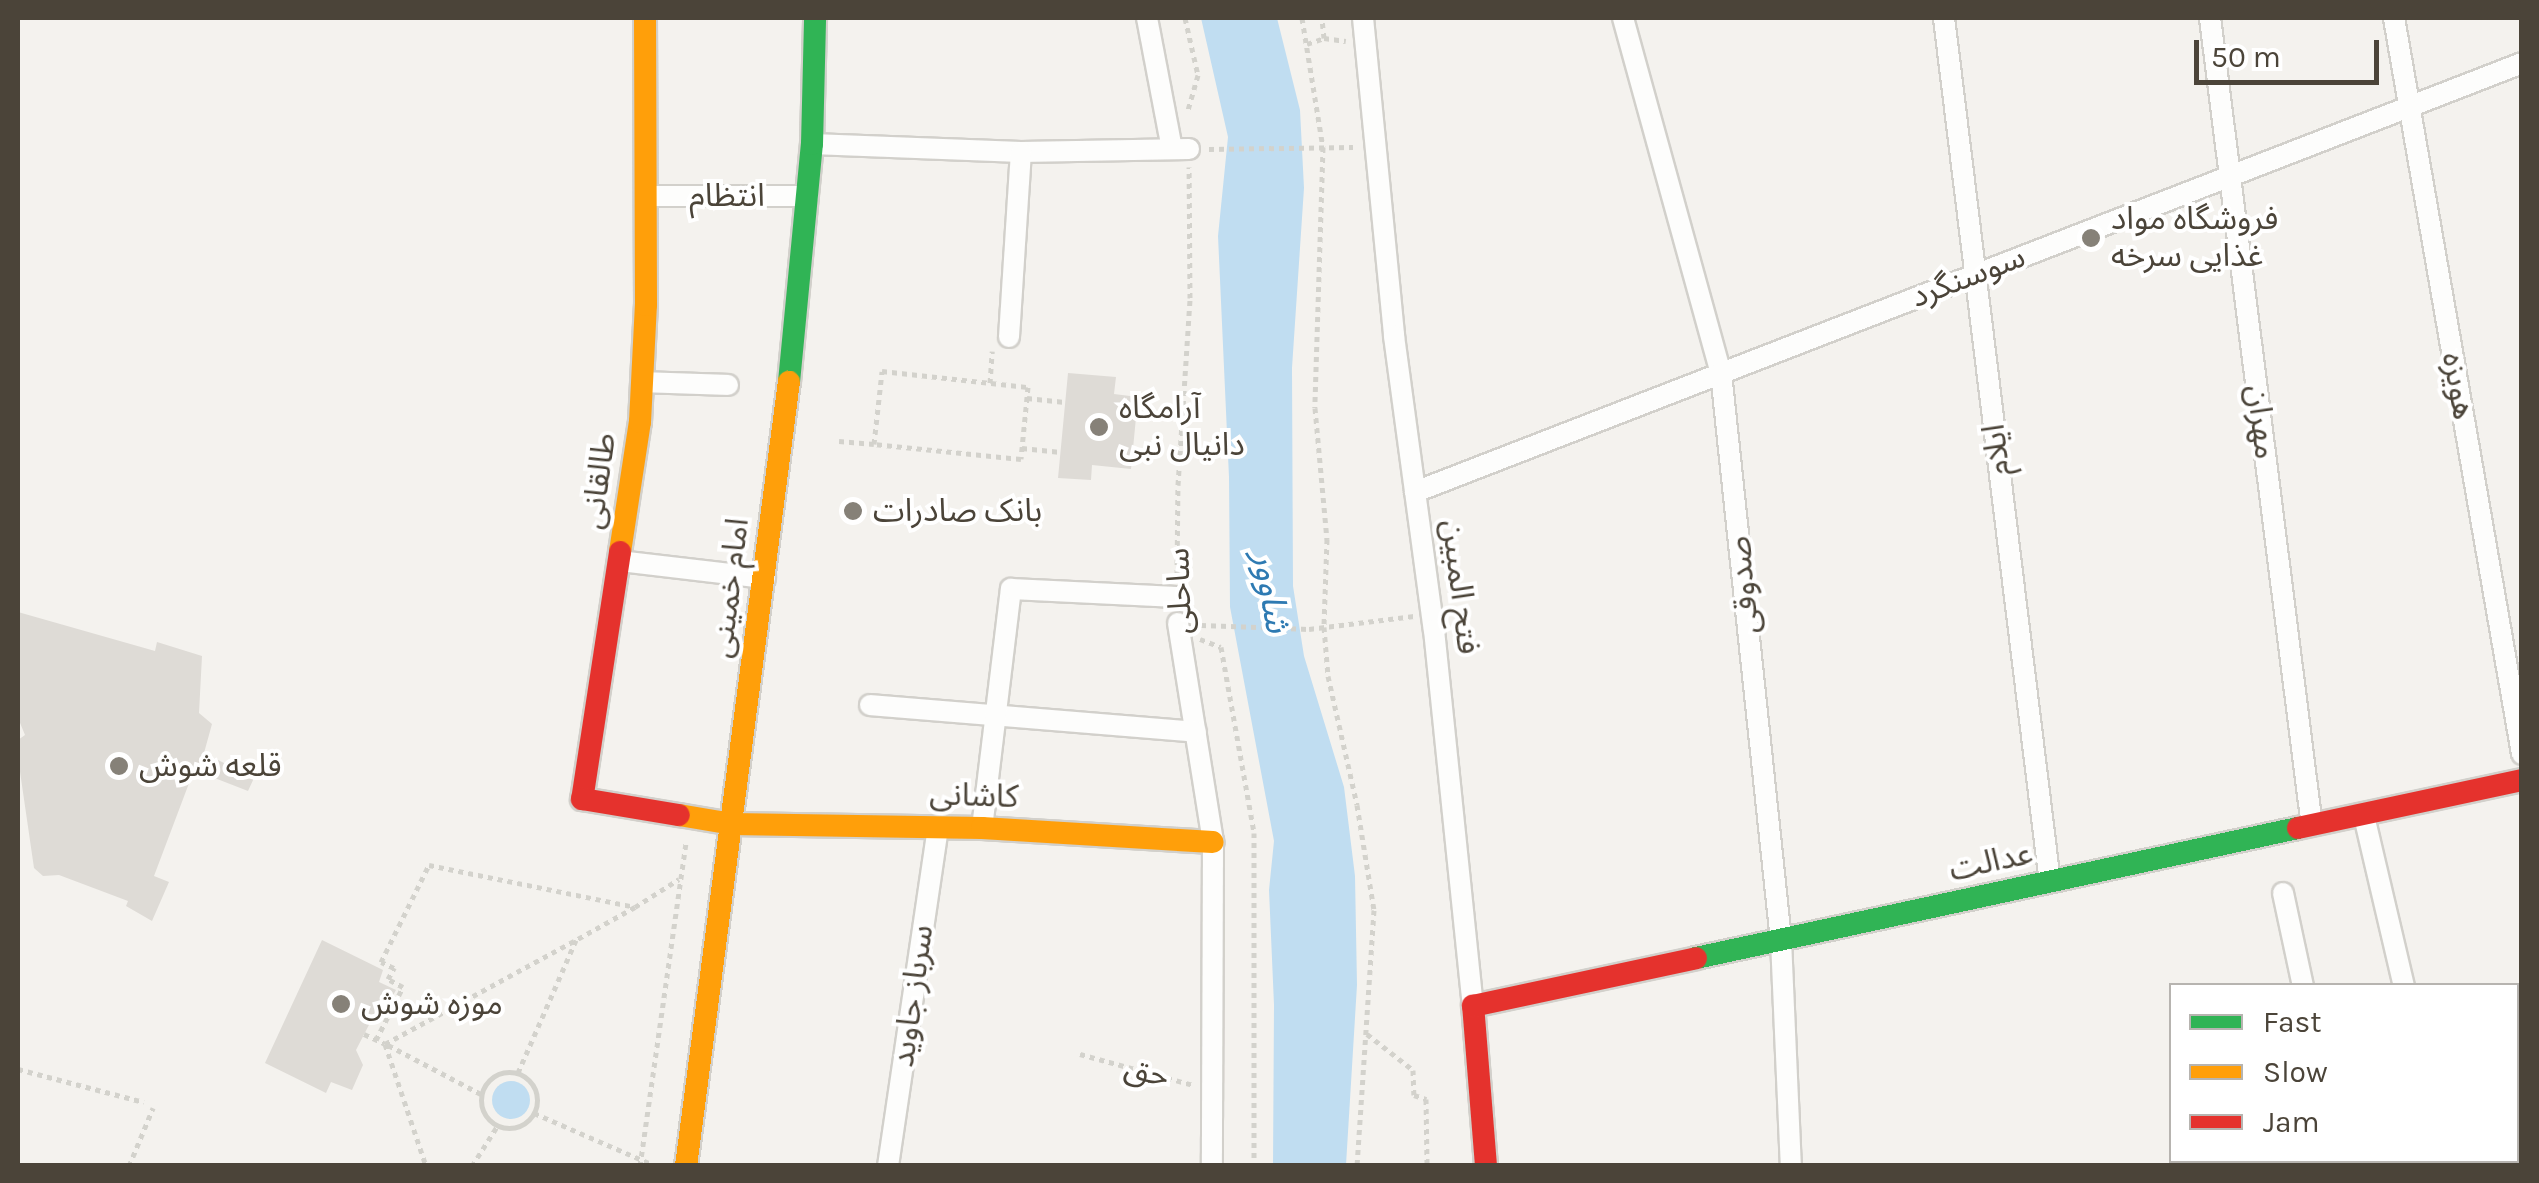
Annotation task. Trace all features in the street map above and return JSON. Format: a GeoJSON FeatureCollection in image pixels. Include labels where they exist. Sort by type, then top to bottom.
{"type":"FeatureCollection","features":[{"type":"Feature","properties":{"kind":"street","name":"طالقانی"},"geometry":{"type":"LineString","coordinates":[[645,18],[642,382],[620,561],[582,799],[732,824]]}},
{"type":"Feature","properties":{"kind":"street","name":"امام خمینی"},"geometry":{"type":"LineString","coordinates":[[686,1166],[795,339],[812,144],[815,18]]}},
{"type":"Feature","properties":{"kind":"street"},"geometry":{"type":"LineString","coordinates":[[812,144],[1021,152],[1188,149],[1147,18]]}},
{"type":"Feature","properties":{"kind":"street","name":"فتح المبین"},"geometry":{"type":"LineString","coordinates":[[1363,18],[1394,336],[1432,614],[1486,1166]]}},
{"type":"Feature","properties":{"kind":"street","name":"صدوقی"},"geometry":{"type":"LineString","coordinates":[[1623,18],[1721,373],[1781,940],[1791,1166]]}},
{"type":"Feature","properties":{"kind":"street","name":"ایلام"},"geometry":{"type":"LineString","coordinates":[[1944,18],[2050,883]]}},
{"type":"Feature","properties":{"kind":"street","name":"مهران"},"geometry":{"type":"LineString","coordinates":[[2210,18],[2312,826]]}},
{"type":"Feature","properties":{"kind":"street","name":"هویزه"},"geometry":{"type":"LineString","coordinates":[[2394,18],[2522,754]]}},
{"type":"Feature","properties":{"kind":"street","name":"سوسنگرد"},"geometry":{"type":"LineString","coordinates":[[1415,492],[2522,63]]}},
{"type":"Feature","properties":{"kind":"street"},"geometry":{"type":"LineString","coordinates":[[1009,337],[1021,152]]}},
{"type":"Feature","properties":{"kind":"street","name":"انتظام"},"geometry":{"type":"LineString","coordinates":[[646,196],[808,196]]}},
{"type":"Feature","properties":{"kind":"street"},"geometry":{"type":"LineString","coordinates":[[642,382],[728,385]]}},
{"type":"Feature","properties":{"kind":"street"},"geometry":{"type":"LineString","coordinates":[[620,561],[765,578]]}},
{"type":"Feature","properties":{"kind":"street"},"geometry":{"type":"LineString","coordinates":[[982,828],[1010,589],[1177,597]]}},
{"type":"Feature","properties":{"kind":"street","name":"ساحلی"},"geometry":{"type":"LineString","coordinates":[[1178,624],[1213,842],[1212,1166]]}},
{"type":"Feature","properties":{"kind":"street"},"geometry":{"type":"LineString","coordinates":[[870,705],[1196,732]]}},
{"type":"Feature","properties":{"kind":"street","name":"عدالت"},"geometry":{"type":"LineString","coordinates":[[1473,1006],[2522,780]]}},
{"type":"Feature","properties":{"kind":"street"},"geometry":{"type":"LineString","coordinates":[[2364,816],[2403,983]]}},
{"type":"Feature","properties":{"kind":"street","name":"کاشانی"},"geometry":{"type":"LineString","coordinates":[[732,824],[982,828],[1213,842]]}},
{"type":"Feature","properties":{"kind":"street","name":"سرباز جاوید"},"geometry":{"type":"LineString","coordinates":[[888,1166],[938,827]]}},
{"type":"Feature","properties":{"kind":"street"},"geometry":{"type":"LineString","coordinates":[[2283,894],[2302,983]]}},
{"type":"Feature","properties":{"kind":"path","name":"ساحلی"},"geometry":{"type":"LineString","coordinates":[[1177,597],[1178,485],[1190,298],[1188,110],[1198,75],[1185,18]]}},
{"type":"Feature","properties":{"kind":"path"},"geometry":{"type":"LineString","coordinates":[[1302,18],[1323,148],[1315,408],[1327,539],[1324,627],[1328,676],[1358,805],[1374,910],[1357,1166]]}},
{"type":"Feature","properties":{"kind":"path"},"geometry":{"type":"LineString","coordinates":[[1307,44],[1324,38],[1322,18]]}},
{"type":"Feature","properties":{"kind":"path"},"geometry":{"type":"LineString","coordinates":[[1188,149],[1376,147]]}},
{"type":"Feature","properties":{"kind":"path"},"geometry":{"type":"LineString","coordinates":[[839,441],[1020,460],[1028,387],[882,372],[874,444]]}},
{"type":"Feature","properties":{"kind":"path"},"geometry":{"type":"LineString","coordinates":[[1028,398],[1065,402]]}},
{"type":"Feature","properties":{"kind":"path"},"geometry":{"type":"LineString","coordinates":[[1022,448],[1061,452]]}},
{"type":"Feature","properties":{"kind":"path"},"geometry":{"type":"LineString","coordinates":[[1208,625],[1309,629],[1432,614]]}},
{"type":"Feature","properties":{"kind":"path"},"geometry":{"type":"LineString","coordinates":[[1211,643],[1221,646],[1254,833],[1254,1166]]}},
{"type":"Feature","properties":{"kind":"path"},"geometry":{"type":"LineString","coordinates":[[640,1162],[690,817]]}},
{"type":"Feature","properties":{"kind":"path"},"geometry":{"type":"LineString","coordinates":[[376,1040],[403,987],[388,979],[394,968],[380,962],[429,865],[635,907]]}},
{"type":"Feature","properties":{"kind":"path"},"geometry":{"type":"LineString","coordinates":[[385,1044],[681,878]]}},
{"type":"Feature","properties":{"kind":"path"},"geometry":{"type":"LineString","coordinates":[[518,1073],[576,940]]}},
{"type":"Feature","properties":{"kind":"path"},"geometry":{"type":"LineString","coordinates":[[364,1034],[481,1094]]}},
{"type":"Feature","properties":{"kind":"path"},"geometry":{"type":"LineString","coordinates":[[1366,1034],[1413,1070],[1414,1095],[1426,1099],[1427,1166]]}},
{"type":"Feature","properties":{"kind":"path"},"geometry":{"type":"LineString","coordinates":[[385,1044],[426,1166]]}},
{"type":"Feature","properties":{"kind":"path","name":"حق"},"geometry":{"type":"LineString","coordinates":[[1080,1054],[1214,1091]]}},
{"type":"Feature","properties":{"kind":"path"},"geometry":{"type":"LineString","coordinates":[[18,1069],[144,1102]]}},
{"type":"Feature","properties":{"kind":"path"},"geometry":{"type":"LineString","coordinates":[[502,1072],[518,1073],[532,1082],[537,1097],[534,1113],[523,1124],[507,1128],[482,1110],[481,1094],[488,1080],[502,1072]]}},
{"type":"Feature","properties":{"kind":"path"},"geometry":{"type":"LineString","coordinates":[[128,1166],[153,1108]]}},
{"type":"Feature","properties":{"kind":"path"},"geometry":{"type":"LineString","coordinates":[[534,1113],[656,1166]]}},
{"type":"Feature","properties":{"kind":"path"},"geometry":{"type":"LineString","coordinates":[[472,1166],[498,1125]]}},
{"type":"Feature","properties":{"kind":"water","name":"شاوور"},"geometry":{"type":"Polygon","coordinates":[[[1201,18],[1277,18],[1300,110],[1304,188],[1292,368],[1293,586],[1304,656],[1344,787],[1355,876],[1357,985],[1346,1165],[1273,1165],[1274,1005],[1269,890],[1274,841],[1230,607],[1229,477],[1218,236],[1228,137],[1201,18]]]}},
{"type":"Feature","properties":{"kind":"water"},"geometry":{"type":"Polygon","coordinates":[[[511,1081],[525,1086],[530,1100],[525,1114],[511,1119],[497,1114],[492,1100],[497,1086],[511,1081]]]}},
{"type":"Feature","properties":{"kind":"building","name":"آرامگاه دانیال نبی"},"geometry":{"type":"Polygon","coordinates":[[[1068,373],[1116,377],[1114,394],[1138,397],[1131,469],[1092,465],[1091,480],[1058,478],[1068,373]]]}},
{"type":"Feature","properties":{"kind":"building","name":"قلعه شوش"},"geometry":{"type":"Polygon","coordinates":[[[18,612],[155,651],[157,642],[202,656],[199,713],[212,724],[204,753],[254,778],[248,791],[194,770],[154,876],[169,882],[152,921],[126,906],[128,901],[59,875],[43,876],[34,868],[18,758],[18,740],[25,735],[18,718],[18,612]]]}},
{"type":"Feature","properties":{"kind":"building","name":"موزه شوش"},"geometry":{"type":"Polygon","coordinates":[[[322,940],[383,970],[379,982],[396,990],[381,1017],[372,1019],[356,1050],[363,1065],[352,1090],[331,1082],[326,1093],[265,1063],[322,940]]]}},
{"type":"Feature","properties":{"kind":"traffic: fast"},"geometry":{"type":"LineString","coordinates":[[789,382],[812,144],[815,18]]}},
{"type":"Feature","properties":{"kind":"traffic: fast"},"geometry":{"type":"LineString","coordinates":[[1696,958],[2298,828]]}},
{"type":"Feature","properties":{"kind":"traffic: slow"},"geometry":{"type":"LineString","coordinates":[[620,552],[640,422],[646,305],[645,18]]}},
{"type":"Feature","properties":{"kind":"traffic: slow"},"geometry":{"type":"LineString","coordinates":[[686,1166],[789,382]]}},
{"type":"Feature","properties":{"kind":"traffic: slow"},"geometry":{"type":"LineString","coordinates":[[679,815],[732,824],[982,828],[1213,842]]}},
{"type":"Feature","properties":{"kind":"traffic: jam"},"geometry":{"type":"LineString","coordinates":[[620,552],[582,799],[679,815]]}},
{"type":"Feature","properties":{"kind":"traffic: jam"},"geometry":{"type":"LineString","coordinates":[[2298,828],[2522,780]]}},
{"type":"Feature","properties":{"kind":"traffic: jam"},"geometry":{"type":"LineString","coordinates":[[1486,1166],[1473,1006],[1696,958]]}},
{"type":"Feature","properties":{"kind":"place","name":"فروشگاه مواد غذایی سرخه"},"geometry":{"type":"Point","coordinates":[2091,238]}},
{"type":"Feature","properties":{"kind":"place","name":"آرامگاه دانیال نبی"},"geometry":{"type":"Point","coordinates":[1099,427]}},
{"type":"Feature","properties":{"kind":"place","name":"بانک صادرات"},"geometry":{"type":"Point","coordinates":[853,511]}},
{"type":"Feature","properties":{"kind":"place","name":"قلعه شوش"},"geometry":{"type":"Point","coordinates":[119,766]}},
{"type":"Feature","properties":{"kind":"place","name":"موزه شوش"},"geometry":{"type":"Point","coordinates":[341,1004]}}]}
